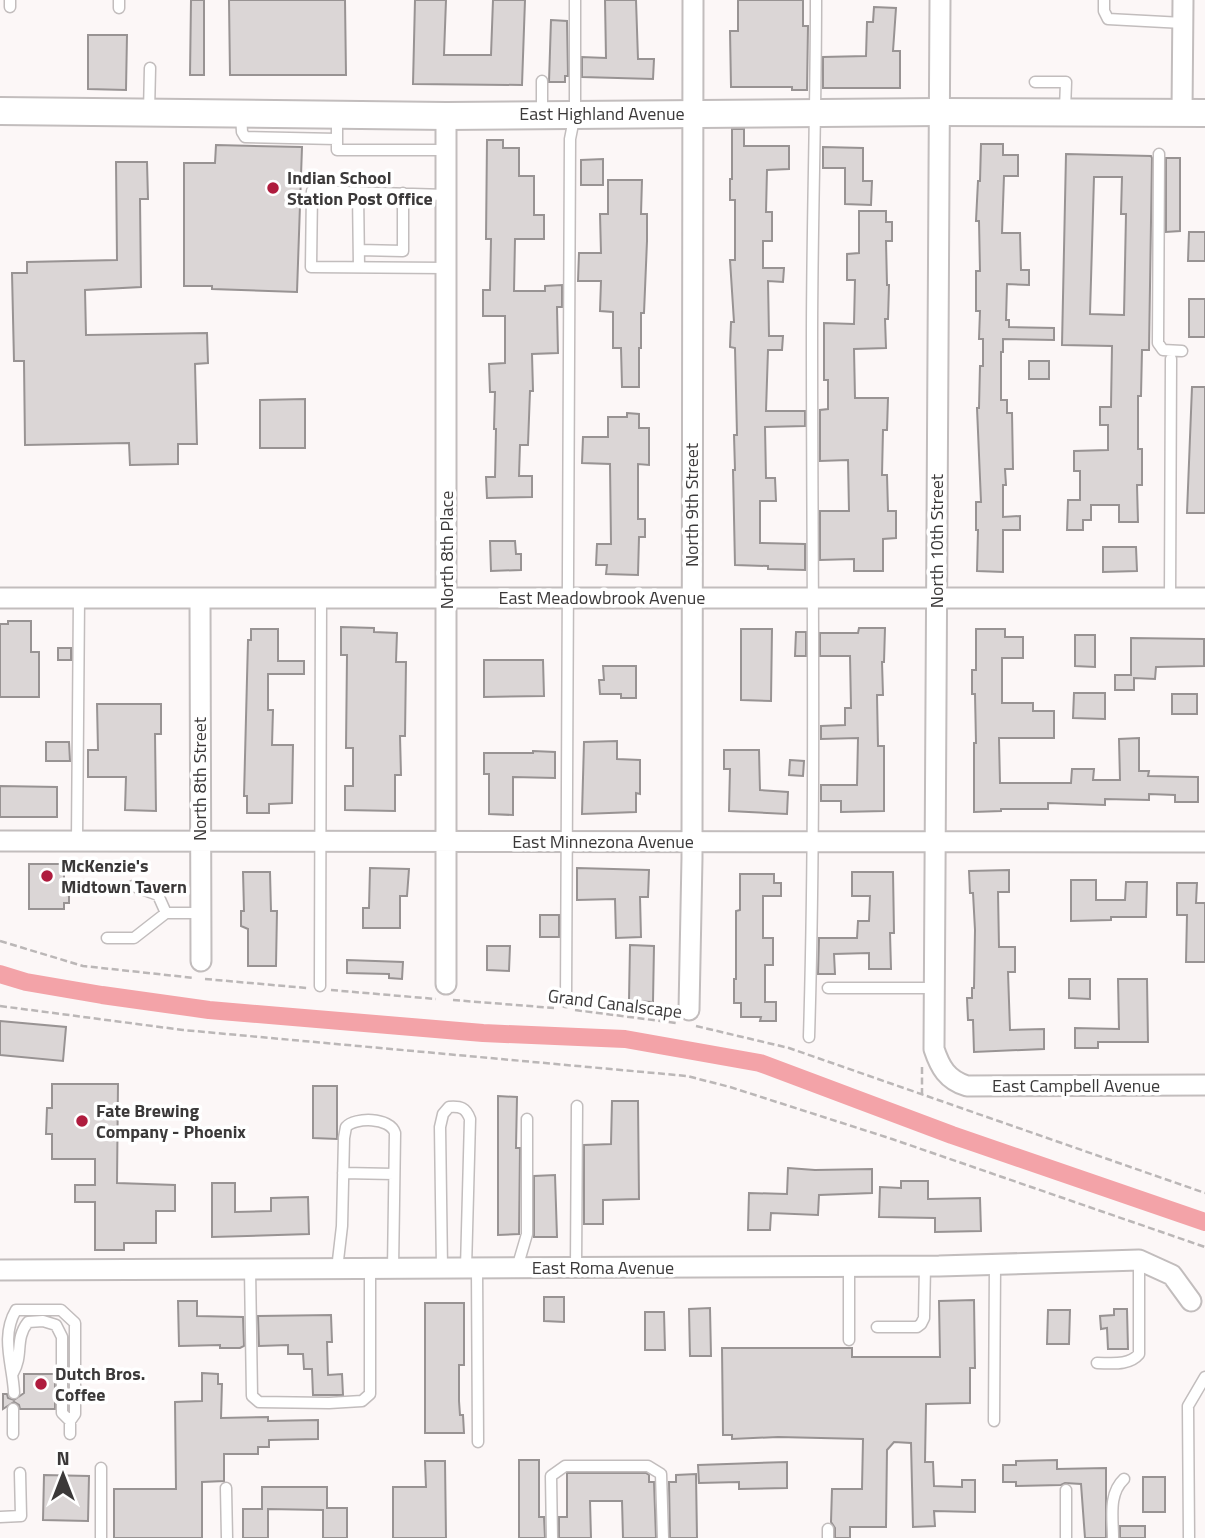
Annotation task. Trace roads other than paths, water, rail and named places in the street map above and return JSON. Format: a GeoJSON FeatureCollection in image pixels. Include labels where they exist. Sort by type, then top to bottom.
{"type":"FeatureCollection","features":[{"type":"Feature","properties":{"kind":"street","name":"North 9th Street"},"geometry":{"type":"LineString","coordinates":[[689,1010],[692,842],[693,0]]}},
{"type":"Feature","properties":{"kind":"street","name":"North 10th Street"},"geometry":{"type":"LineString","coordinates":[[940,0],[934,1049],[942,1070],[949,1077]]}},
{"type":"Feature","properties":{"kind":"street"},"geometry":{"type":"LineString","coordinates":[[1183,0],[1183,23],[1194,113]]}},
{"type":"Feature","properties":{"kind":"street","name":"East Highland Avenue"},"geometry":{"type":"LineString","coordinates":[[0,111],[241,113],[337,127],[446,116],[542,114],[1194,113]]}},
{"type":"Feature","properties":{"kind":"street","name":"North 8th Place"},"geometry":{"type":"LineString","coordinates":[[446,116],[446,995]]}},
{"type":"Feature","properties":{"kind":"street","name":"East Meadowbrook Avenue"},"geometry":{"type":"LineString","coordinates":[[0,598],[1205,598]]}},
{"type":"Feature","properties":{"kind":"street","name":"North 8th Street"},"geometry":{"type":"LineString","coordinates":[[200,598],[201,961]]}},
{"type":"Feature","properties":{"kind":"street","name":"East Minnezona Avenue"},"geometry":{"type":"LineString","coordinates":[[0,841],[1205,842]]}},
{"type":"Feature","properties":{"kind":"street","name":"East Campbell Avenue"},"geometry":{"type":"LineString","coordinates":[[949,1077],[967,1086],[1205,1085]]}},
{"type":"Feature","properties":{"kind":"street","name":"East Roma Avenue"},"geometry":{"type":"LineString","coordinates":[[0,1270],[925,1266],[1139,1261],[1172,1275],[1191,1301]]}},
{"type":"Feature","properties":{"kind":"lane"},"geometry":{"type":"LineString","coordinates":[[566,1007],[570,139],[575,114],[575,0]]}},
{"type":"Feature","properties":{"kind":"lane"},"geometry":{"type":"LineString","coordinates":[[809,1037],[816,0]]}},
{"type":"Feature","properties":{"kind":"lane"},"geometry":{"type":"LineString","coordinates":[[1104,0],[1104,11],[1108,19],[1183,23]]}},
{"type":"Feature","properties":{"kind":"lane"},"geometry":{"type":"LineString","coordinates":[[149,113],[150,68]]}},
{"type":"Feature","properties":{"kind":"lane"},"geometry":{"type":"LineString","coordinates":[[542,81],[542,114]]}},
{"type":"Feature","properties":{"kind":"lane"},"geometry":{"type":"LineString","coordinates":[[1035,82],[1066,82],[1065,113]]}},
{"type":"Feature","properties":{"kind":"lane"},"geometry":{"type":"LineString","coordinates":[[337,127],[337,150],[446,150]]}},
{"type":"Feature","properties":{"kind":"lane"},"geometry":{"type":"LineString","coordinates":[[1159,154],[1158,344],[1163,350],[1182,351]]}},
{"type":"Feature","properties":{"kind":"lane"},"geometry":{"type":"LineString","coordinates":[[446,195],[312,191],[311,267],[446,268]]}},
{"type":"Feature","properties":{"kind":"lane"},"geometry":{"type":"LineString","coordinates":[[358,192],[359,267]]}},
{"type":"Feature","properties":{"kind":"lane"},"geometry":{"type":"LineString","coordinates":[[359,250],[403,251],[403,193]]}},
{"type":"Feature","properties":{"kind":"lane"},"geometry":{"type":"LineString","coordinates":[[1170,598],[1171,359]]}},
{"type":"Feature","properties":{"kind":"lane"},"geometry":{"type":"LineString","coordinates":[[78,841],[79,598]]}},
{"type":"Feature","properties":{"kind":"lane"},"geometry":{"type":"LineString","coordinates":[[320,988],[321,598]]}},
{"type":"Feature","properties":{"kind":"lane"},"geometry":{"type":"LineString","coordinates":[[133,886],[158,895],[166,913]]}},
{"type":"Feature","properties":{"kind":"lane"},"geometry":{"type":"LineString","coordinates":[[107,938],[134,938],[166,913],[201,914]]}},
{"type":"Feature","properties":{"kind":"lane"},"geometry":{"type":"LineString","coordinates":[[828,988],[934,988]]}},
{"type":"Feature","properties":{"kind":"lane"},"geometry":{"type":"LineString","coordinates":[[576,1268],[578,1106]]}},
{"type":"Feature","properties":{"kind":"lane"},"geometry":{"type":"LineString","coordinates":[[442,1268],[440,1127],[443,1114],[449,1107],[460,1107],[467,1110],[470,1119],[478,1442]]}},
{"type":"Feature","properties":{"kind":"lane"},"geometry":{"type":"LineString","coordinates":[[517,1268],[527,1234],[527,1119]]}},
{"type":"Feature","properties":{"kind":"lane"},"geometry":{"type":"LineString","coordinates":[[337,1269],[342,1226],[346,1127],[355,1121],[387,1122],[393,1127],[393,1269]]}},
{"type":"Feature","properties":{"kind":"lane"},"geometry":{"type":"LineString","coordinates":[[343,1174],[394,1174]]}},
{"type":"Feature","properties":{"kind":"lane"},"geometry":{"type":"LineString","coordinates":[[1097,1363],[1127,1363],[1135,1360],[1139,1354],[1139,1261]]}},
{"type":"Feature","properties":{"kind":"lane"},"geometry":{"type":"LineString","coordinates":[[994,1421],[995,1265]]}},
{"type":"Feature","properties":{"kind":"lane"},"geometry":{"type":"LineString","coordinates":[[849,1266],[849,1340]]}},
{"type":"Feature","properties":{"kind":"lane"},"geometry":{"type":"LineString","coordinates":[[877,1327],[917,1327],[923,1322],[925,1266]]}},
{"type":"Feature","properties":{"kind":"lane"},"geometry":{"type":"LineString","coordinates":[[250,1269],[252,1396],[259,1402],[329,1403],[362,1401],[370,1394],[370,1269]]}},
{"type":"Feature","properties":{"kind":"lane"},"geometry":{"type":"LineString","coordinates":[[14,1393],[13,1373],[8,1364],[8,1322],[16,1310],[61,1310],[75,1323],[75,1414],[70,1421],[70,1434]]}},
{"type":"Feature","properties":{"kind":"lane"},"geometry":{"type":"LineString","coordinates":[[13,1373],[19,1363],[20,1333],[28,1322],[43,1321],[56,1325],[62,1337],[62,1413],[70,1421]]}},
{"type":"Feature","properties":{"kind":"lane"},"geometry":{"type":"LineString","coordinates":[[1189,1538],[1188,1406],[1205,1377]]}},
{"type":"Feature","properties":{"kind":"lane"},"geometry":{"type":"LineString","coordinates":[[13,1409],[13,1434]]}},
{"type":"Feature","properties":{"kind":"lane"},"geometry":{"type":"LineString","coordinates":[[552,1538],[551,1476],[565,1466],[648,1466],[661,1474],[663,1538]]}},
{"type":"Feature","properties":{"kind":"lane"},"geometry":{"type":"LineString","coordinates":[[101,1468],[101,1538]]}},
{"type":"Feature","properties":{"kind":"lane"},"geometry":{"type":"LineString","coordinates":[[0,1517],[21,1516],[20,1473]]}},
{"type":"Feature","properties":{"kind":"lane"},"geometry":{"type":"LineString","coordinates":[[1113,1538],[1114,1496],[1116,1486],[1124,1479]]}},
{"type":"Feature","properties":{"kind":"lane"},"geometry":{"type":"LineString","coordinates":[[226,1488],[227,1538]]}},
{"type":"Feature","properties":{"kind":"lane"},"geometry":{"type":"LineString","coordinates":[[1066,1490],[1066,1538]]}},
{"type":"Feature","properties":{"kind":"waterway"},"geometry":{"type":"LineString","coordinates":[[0,974],[26,982],[209,1010],[483,1033],[625,1039],[760,1063],[952,1135],[1205,1222]]}},
{"type":"Feature","properties":{"kind":"place","name":"Indian School Station Post Office"},"geometry":{"type":"Point","coordinates":[273,188]}},
{"type":"Feature","properties":{"kind":"place","name":"McKenzie's Midtown Tavern"},"geometry":{"type":"Point","coordinates":[47,876]}},
{"type":"Feature","properties":{"kind":"place","name":"Fate Brewing Company - Phoenix"},"geometry":{"type":"Point","coordinates":[82,1121]}},
{"type":"Feature","properties":{"kind":"place","name":"Dutch Bros. Coffee"},"geometry":{"type":"Point","coordinates":[41,1384]}}]}
